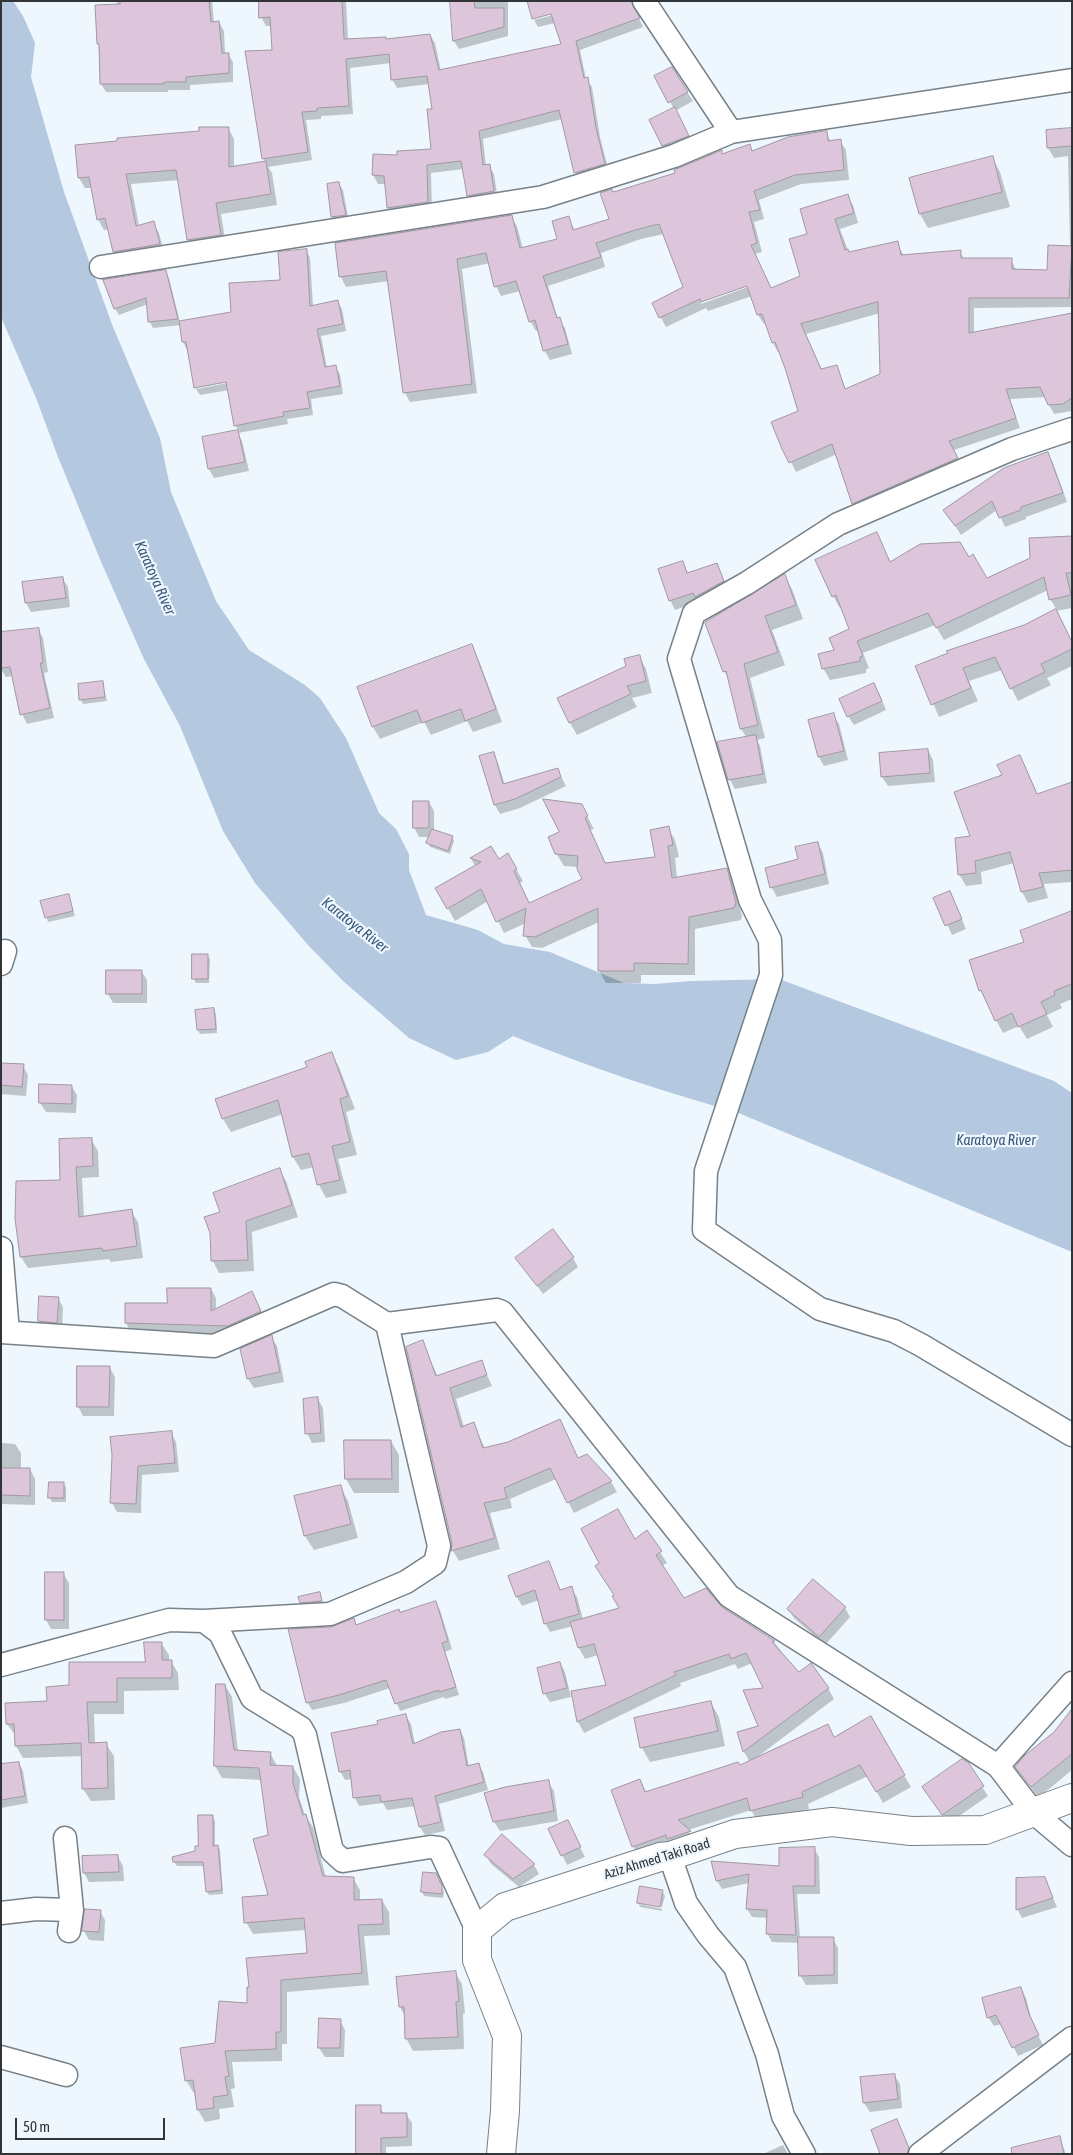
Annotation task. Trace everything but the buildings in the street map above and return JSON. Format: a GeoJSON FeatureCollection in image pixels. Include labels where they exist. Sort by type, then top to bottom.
{"type":"FeatureCollection","features":[{"type":"Feature","properties":{"kind":"street"},"geometry":{"type":"LineString","coordinates":[[644,1],[731,132]]}},
{"type":"Feature","properties":{"kind":"street"},"geometry":{"type":"LineString","coordinates":[[102,266],[543,197],[674,156],[731,132],[1072,80]]}},
{"type":"Feature","properties":{"kind":"street"},"geometry":{"type":"LineString","coordinates":[[1072,429],[1012,449],[838,524],[747,583],[694,613],[679,659],[750,900],[770,940],[771,975],[706,1172],[704,1230],[820,1309],[894,1331],[921,1344],[1072,1435]]}},
{"type":"Feature","properties":{"kind":"street"},"geometry":{"type":"LineString","coordinates":[[1,1248],[5,1332],[214,1346],[334,1294],[342,1296],[387,1324],[497,1310],[502,1312],[729,1596],[998,1766],[1034,1813],[1072,1845]]}},
{"type":"Feature","properties":{"kind":"street"},"geometry":{"type":"LineString","coordinates":[[1,1665],[169,1620],[204,1621],[330,1614],[406,1582],[435,1564],[440,1546],[387,1324]]}},
{"type":"Feature","properties":{"kind":"street"},"geometry":{"type":"LineString","coordinates":[[204,1621],[220,1633],[252,1698],[300,1728],[304,1735],[332,1852],[343,1861],[430,1847],[439,1848],[477,1930],[477,1960],[507,2036],[505,2111],[501,2154]]}},
{"type":"Feature","properties":{"kind":"street"},"geometry":{"type":"LineString","coordinates":[[998,1766],[1072,1683]]}},
{"type":"Feature","properties":{"kind":"street","name":"Aziz Ahmed Taki Road"},"geometry":{"type":"LineString","coordinates":[[477,1930],[505,1907],[735,1834],[832,1822],[911,1831],[985,1830],[1072,1798]]}},
{"type":"Feature","properties":{"kind":"street"},"geometry":{"type":"LineString","coordinates":[[1,1913],[36,1910],[71,1921],[65,1838]]}},
{"type":"Feature","properties":{"kind":"street"},"geometry":{"type":"LineString","coordinates":[[670,1856],[686,1903],[708,1935],[735,1967],[767,2054],[782,2116],[804,2154]]}},
{"type":"Feature","properties":{"kind":"street"},"geometry":{"type":"LineString","coordinates":[[920,2154],[1072,2038]]}},
{"type":"Feature","properties":{"kind":"street"},"geometry":{"type":"LineString","coordinates":[[1,2058],[66,2076]]}},
{"type":"Feature","properties":{"kind":"water","name":"Karatoya River"},"geometry":{"type":"Polygon","coordinates":[[[1,1],[13,1],[23,16],[35,43],[31,77],[64,192],[113,327],[160,438],[171,492],[216,601],[249,650],[305,685],[320,698],[346,738],[379,813],[396,829],[409,854],[409,870],[426,915],[478,930],[504,944],[550,952],[624,983],[654,984],[691,981],[779,979],[1054,1081],[1072,1093],[1072,1252],[736,1112],[568,1058],[513,1036],[488,1052],[456,1060],[409,1038],[343,981],[308,945],[255,883],[223,831],[180,726],[144,659],[102,564],[36,398],[1,317],[1,1]]]}}]}
